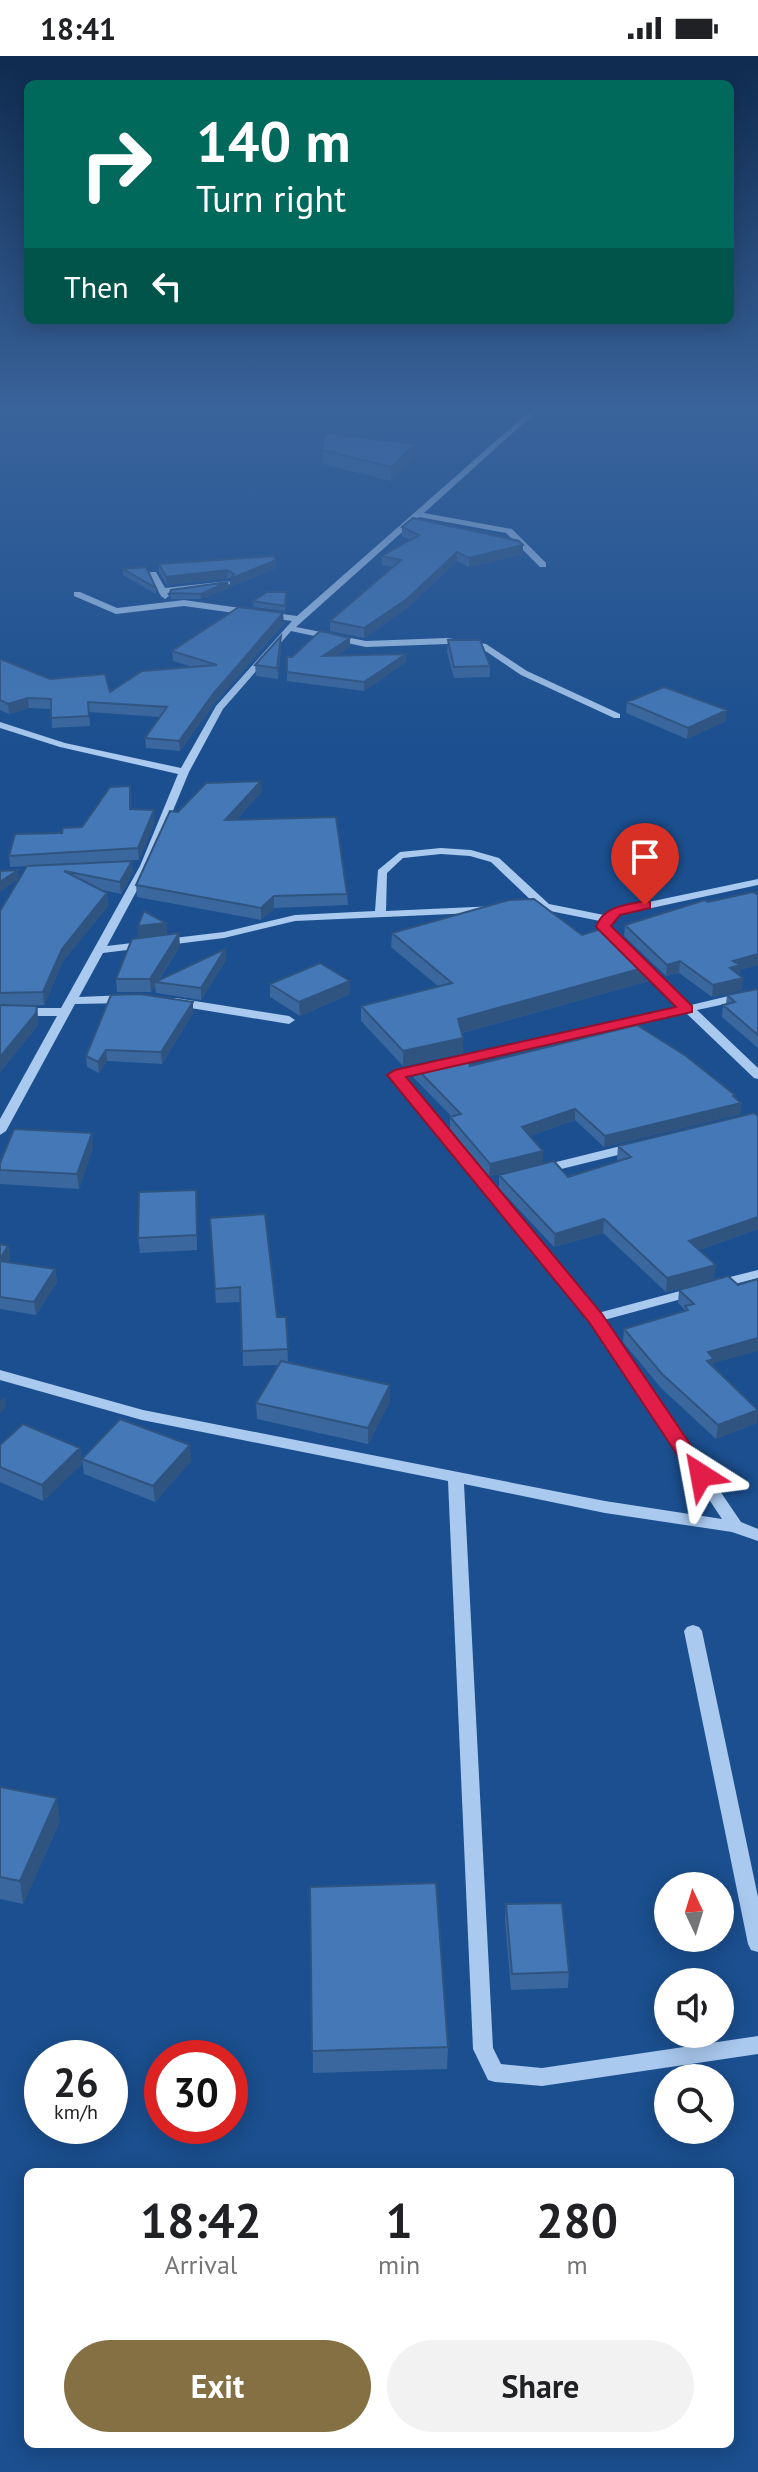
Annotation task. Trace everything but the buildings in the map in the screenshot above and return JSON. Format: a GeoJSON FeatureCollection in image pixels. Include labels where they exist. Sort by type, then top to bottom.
{"type":"FeatureCollection","features":[{"type":"Feature","properties":{"kind":"street"},"geometry":{"type":"LineString","coordinates":[[2,1123],[145,866],[184,772],[219,708],[289,628],[407,524]]}},
{"type":"Feature","properties":{"kind":"street"},"geometry":{"type":"LineString","coordinates":[[470,524],[509,531],[543,565]]}},
{"type":"Feature","properties":{"kind":"street"},"geometry":{"type":"LineString","coordinates":[[153,574],[169,603]]}},
{"type":"Feature","properties":{"kind":"street"},"geometry":{"type":"LineString","coordinates":[[162,591],[228,583]]}},
{"type":"Feature","properties":{"kind":"street"},"geometry":{"type":"LineString","coordinates":[[77,594],[116,611],[169,603],[299,619]]}},
{"type":"Feature","properties":{"kind":"street"},"geometry":{"type":"LineString","coordinates":[[289,628],[366,644],[466,641],[483,646],[524,673],[617,716]]}},
{"type":"Feature","properties":{"kind":"street"},"geometry":{"type":"LineString","coordinates":[[0,725],[63,745],[184,772]]}},
{"type":"Feature","properties":{"kind":"street"},"geometry":{"type":"LineString","coordinates":[[380,913],[382,872],[400,855],[441,851],[495,860],[545,907]]}},
{"type":"Feature","properties":{"kind":"street"},"geometry":{"type":"LineString","coordinates":[[130,866],[145,866]]}},
{"type":"Feature","properties":{"kind":"street"},"geometry":{"type":"LineString","coordinates":[[614,937],[603,927],[606,919],[615,912],[758,882]]}},
{"type":"Feature","properties":{"kind":"street"},"geometry":{"type":"LineString","coordinates":[[99,950],[224,935],[295,918],[545,907],[606,919]]}},
{"type":"Feature","properties":{"kind":"street"},"geometry":{"type":"LineString","coordinates":[[624,948],[758,1075]]}},
{"type":"Feature","properties":{"kind":"street"},"geometry":{"type":"LineString","coordinates":[[758,993],[395,1075],[493,1182],[595,1318],[736,1527],[758,1535]]}},
{"type":"Feature","properties":{"kind":"street"},"geometry":{"type":"LineString","coordinates":[[0,1012],[141,998]]}},
{"type":"Feature","properties":{"kind":"street"},"geometry":{"type":"LineString","coordinates":[[156,1000],[289,1020]]}},
{"type":"Feature","properties":{"kind":"street"},"geometry":{"type":"LineString","coordinates":[[531,1173],[652,1143]]}},
{"type":"Feature","properties":{"kind":"street"},"geometry":{"type":"LineString","coordinates":[[595,1318],[758,1274]]}},
{"type":"Feature","properties":{"kind":"street"},"geometry":{"type":"LineString","coordinates":[[0,1375],[142,1415],[605,1507],[758,1528]]}},
{"type":"Feature","properties":{"kind":"street"},"geometry":{"type":"LineString","coordinates":[[456,1478],[483,2049],[495,2073],[542,2077],[758,2045]]}},
{"type":"Feature","properties":{"kind":"street"},"geometry":{"type":"LineString","coordinates":[[693,1631],[758,1944]]}},
{"type":"Feature","properties":{"kind":"route"},"geometry":{"type":"LineString","coordinates":[[645,905],[615,912],[606,919],[603,927],[687,1009],[395,1075],[595,1318],[701,1475]]}}]}
